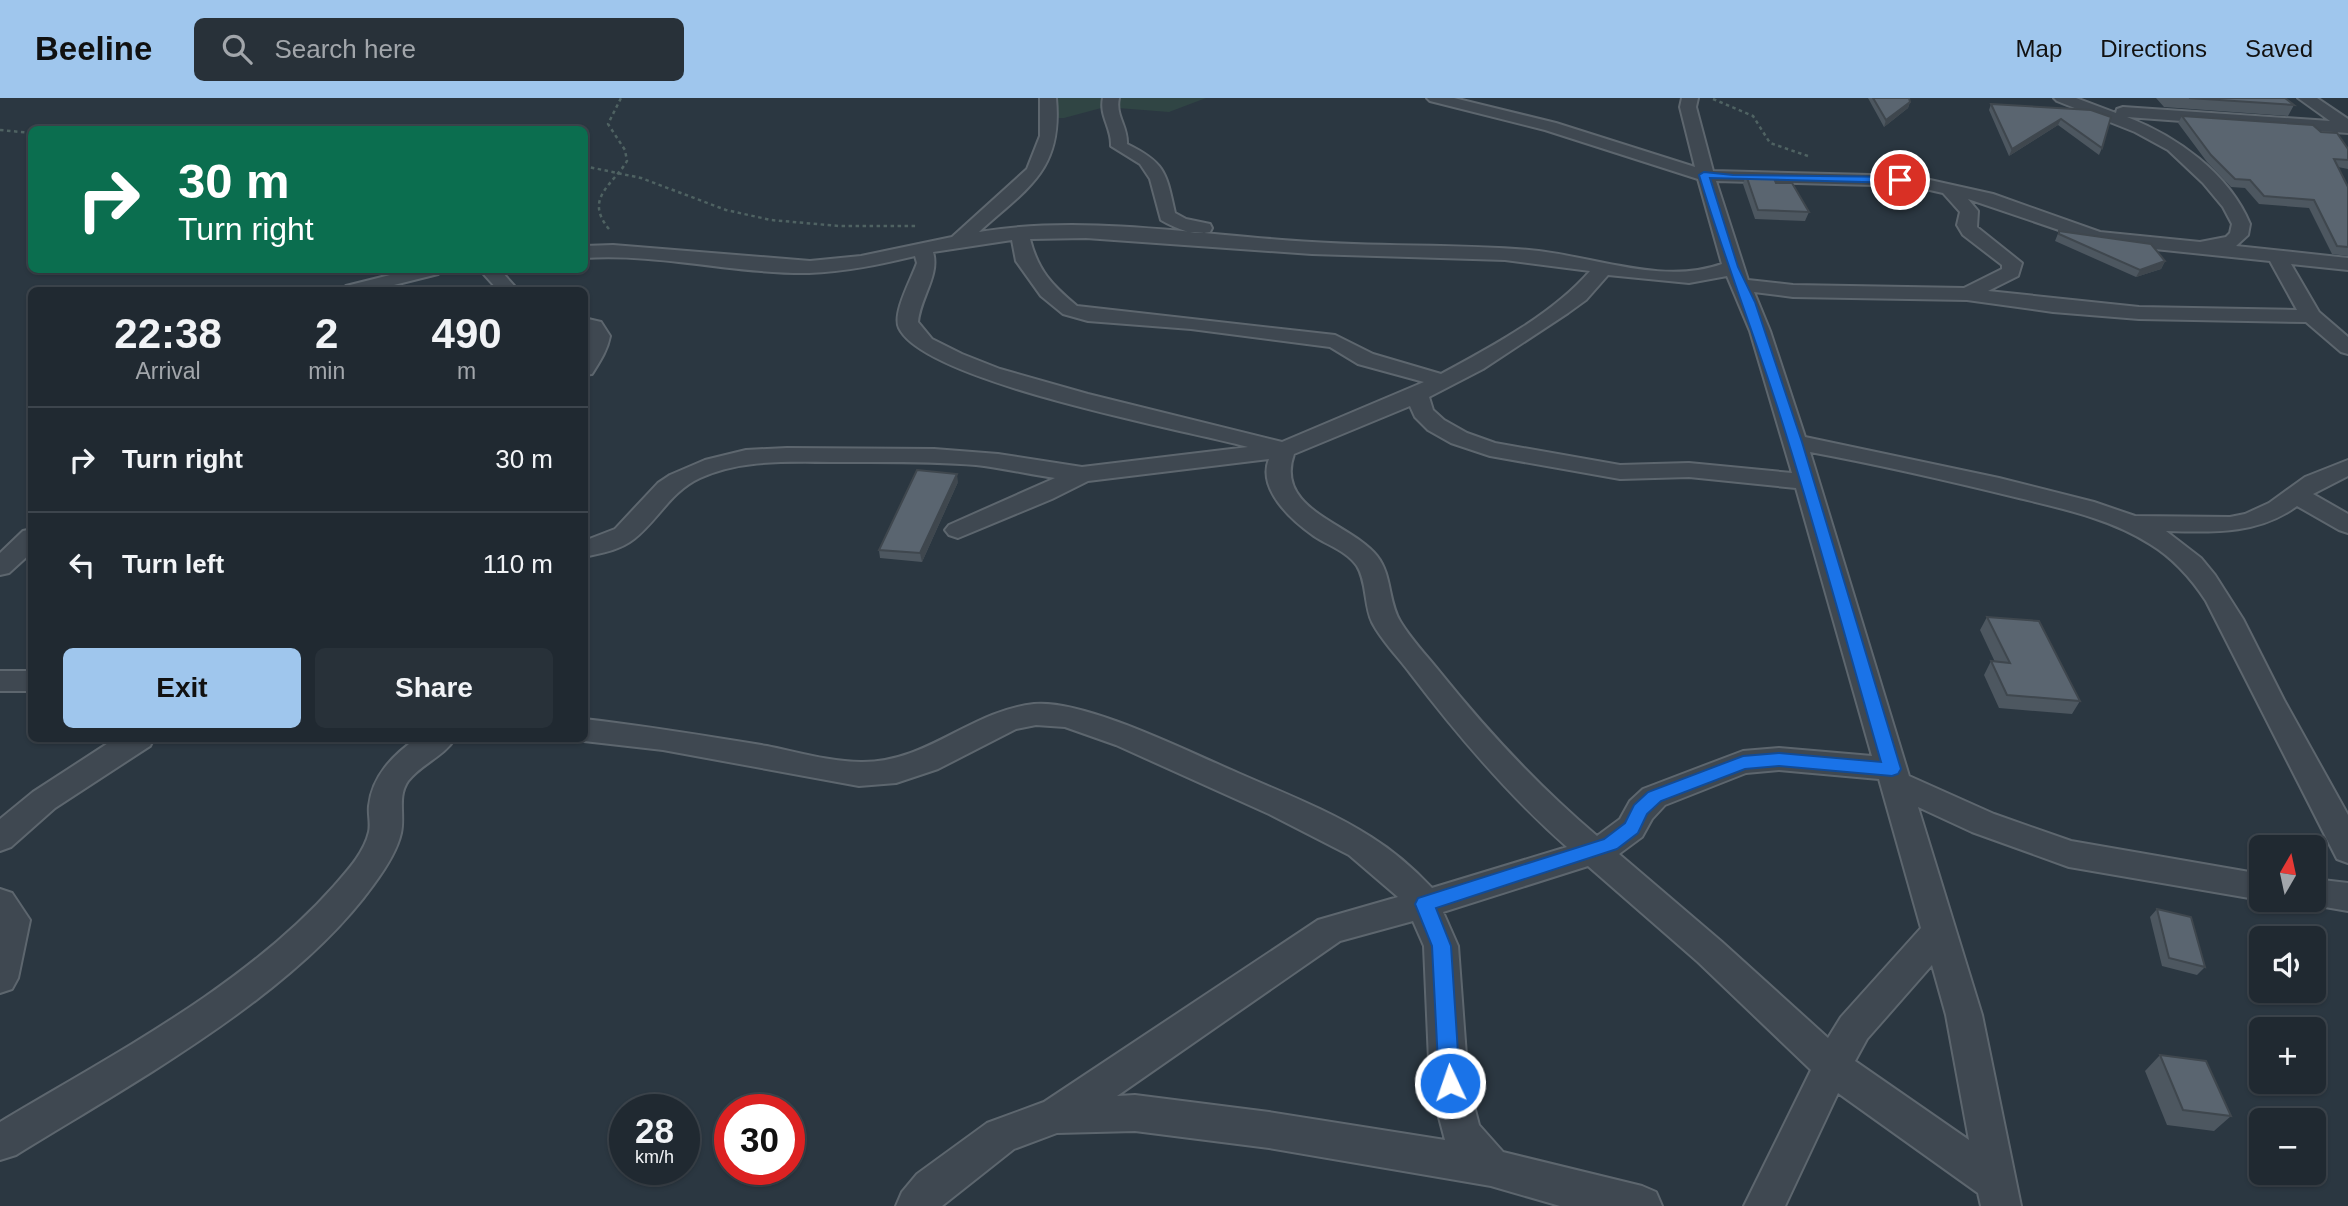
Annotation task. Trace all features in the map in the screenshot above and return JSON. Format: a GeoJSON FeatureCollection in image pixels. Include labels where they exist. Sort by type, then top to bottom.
{"type":"FeatureCollection","features":[{"type":"Feature","properties":{"kind":"street"},"geometry":{"type":"LineString","coordinates":[[961,237],[1034,172],[1043,159],[1049,146],[1048,98]]}},
{"type":"Feature","properties":{"kind":"street"},"geometry":{"type":"LineString","coordinates":[[1111,98],[1109,107],[1112,120],[1120,130],[1119,146],[1146,160],[1160,179],[1167,216],[1172,221],[1213,231],[1226,240]]}},
{"type":"Feature","properties":{"kind":"street"},"geometry":{"type":"LineString","coordinates":[[1435,98],[1550,126],[1704,175],[1733,178],[1900,180],[1948,188],[2005,204],[2083,234],[2348,264]]}},
{"type":"Feature","properties":{"kind":"street"},"geometry":{"type":"LineString","coordinates":[[1690,98],[1688,107],[1704,175],[1737,276],[1760,331],[1796,442],[1964,1015],[1998,1193]]}},
{"type":"Feature","properties":{"kind":"street"},"geometry":{"type":"LineString","coordinates":[[2062,98],[2157,135],[2176,146],[2236,212],[2240,231],[2231,242],[2173,245]]}},
{"type":"Feature","properties":{"kind":"street"},"geometry":{"type":"LineString","coordinates":[[2306,98],[2347,128]]}},
{"type":"Feature","properties":{"kind":"street"},"geometry":{"type":"LineString","coordinates":[[2082,106],[2155,116],[2347,128]]}},
{"type":"Feature","properties":{"kind":"street"},"geometry":{"type":"LineString","coordinates":[[1948,188],[1969,211],[1966,225],[1970,232],[2007,258],[2012,267],[2006,276],[1967,294]]}},
{"type":"Feature","properties":{"kind":"street"},"geometry":{"type":"LineString","coordinates":[[588,253],[663,251],[811,267],[923,250],[961,237],[1107,233],[1314,248],[1533,256],[1603,268],[1690,275],[1720,272],[1793,291],[1967,294],[2053,307],[2168,315],[2311,316]]}},
{"type":"Feature","properties":{"kind":"street"},"geometry":{"type":"LineString","coordinates":[[1020,234],[1026,261],[1048,292],[1070,310],[1096,316],[1191,323],[1335,341],[1366,359],[1408,369],[1443,382]]}},
{"type":"Feature","properties":{"kind":"street"},"geometry":{"type":"LineString","coordinates":[[923,250],[927,263],[908,313],[907,325],[914,336],[938,352],[1009,379],[1101,406],[1182,423],[1284,450]]}},
{"type":"Feature","properties":{"kind":"street"},"geometry":{"type":"LineString","coordinates":[[2277,256],[2311,316],[2348,348]]}},
{"type":"Feature","properties":{"kind":"street"},"geometry":{"type":"LineString","coordinates":[[588,548],[606,545],[627,534],[662,494],[679,480],[722,462],[747,457],[946,457],[996,461],[1082,474],[1284,450],[1443,382],[1561,309],[1579,296],[1603,268]]}},
{"type":"Feature","properties":{"kind":"street"},"geometry":{"type":"LineString","coordinates":[[367,287],[420,273]]}},
{"type":"Feature","properties":{"kind":"street"},"geometry":{"type":"LineString","coordinates":[[493,273],[505,287]]}},
{"type":"Feature","properties":{"kind":"street"},"geometry":{"type":"LineString","coordinates":[[588,325],[594,326],[600,336],[597,349],[588,363]]}},
{"type":"Feature","properties":{"kind":"street"},"geometry":{"type":"LineString","coordinates":[[1417,395],[1423,412],[1436,425],[1459,439],[1490,449],[1620,472],[1689,470],[1806,482]]}},
{"type":"Feature","properties":{"kind":"street"},"geometry":{"type":"LineString","coordinates":[[1796,442],[1992,484],[2084,507],[2132,523],[2178,551],[2219,600],[2258,680],[2334,816],[2348,850]]}},
{"type":"Feature","properties":{"kind":"street"},"geometry":{"type":"LineString","coordinates":[[1284,450],[1278,466],[1281,489],[1297,508],[1322,530],[1347,544],[1367,560],[1375,577],[1386,622],[1461,719],[1534,800],[1710,952],[1832,1066],[1998,1193]]}},
{"type":"Feature","properties":{"kind":"street"},"geometry":{"type":"LineString","coordinates":[[2132,523],[2230,525],[2254,519],[2348,467]]}},
{"type":"Feature","properties":{"kind":"street"},"geometry":{"type":"LineString","coordinates":[[958,530],[1043,494],[1082,474]]}},
{"type":"Feature","properties":{"kind":"street"},"geometry":{"type":"LineString","coordinates":[[2295,494],[2348,525]]}},
{"type":"Feature","properties":{"kind":"street"},"geometry":{"type":"LineString","coordinates":[[0,567],[28,541]]}},
{"type":"Feature","properties":{"kind":"street"},"geometry":{"type":"LineString","coordinates":[[0,681],[28,681]]}},
{"type":"Feature","properties":{"kind":"street"},"geometry":{"type":"LineString","coordinates":[[588,730],[663,739],[859,774],[896,772],[927,761],[992,726],[1012,719],[1036,714],[1067,717],[1127,737],[1279,805],[1360,846],[1419,896],[1424,904],[1441,946],[1450,1083],[1462,1135],[1491,1167]]}},
{"type":"Feature","properties":{"kind":"street"},"geometry":{"type":"LineString","coordinates":[[0,838],[44,800],[133,742]]}},
{"type":"Feature","properties":{"kind":"street"},"geometry":{"type":"LineString","coordinates":[[2,1142],[192,1024],[262,974],[310,933],[345,897],[374,856],[385,831],[388,791],[399,769],[412,756],[434,742]]}},
{"type":"Feature","properties":{"kind":"street"},"geometry":{"type":"LineString","coordinates":[[916,1206],[931,1188],[1001,1136],[1057,1115],[1317,937],[1343,925],[1424,904],[1592,852],[1610,844],[1632,828],[1641,810],[1654,797],[1743,762],[1779,759],[1894,776],[1983,823],[2069,853],[2249,885]]}},
{"type":"Feature","properties":{"kind":"street"},"geometry":{"type":"LineString","coordinates":[[0,903],[13,920],[0,978]]}},
{"type":"Feature","properties":{"kind":"street"},"geometry":{"type":"LineString","coordinates":[[1763,1206],[1832,1066],[1854,1028],[1939,932]]}},
{"type":"Feature","properties":{"kind":"street"},"geometry":{"type":"LineString","coordinates":[[1057,1115],[1135,1112],[1269,1130],[1491,1167],[1642,1206]]}},
{"type":"Feature","properties":{"kind":"path"},"geometry":{"type":"LineString","coordinates":[[615,233],[606,228],[600,210],[603,189],[627,162],[628,154],[608,124],[621,98]]}},
{"type":"Feature","properties":{"kind":"path"},"geometry":{"type":"LineString","coordinates":[[1712,98],[1720,104],[1753,116],[1770,144],[1812,157]]}},
{"type":"Feature","properties":{"kind":"path"},"geometry":{"type":"LineString","coordinates":[[0,130],[28,132]]}},
{"type":"Feature","properties":{"kind":"path"},"geometry":{"type":"LineString","coordinates":[[588,167],[668,186],[726,210],[771,220],[839,226],[909,226],[961,237]]}},
{"type":"Feature","properties":{"kind":"green space"},"geometry":{"type":"Polygon","coordinates":[[[1042,98],[1206,98],[1169,112],[1105,107],[1058,118],[1045,110],[1042,98]]]}},
{"type":"Feature","properties":{"kind":"building"},"geometry":{"type":"Polygon","coordinates":[[[1873,98],[1909,98],[1910,102],[1886,120],[1873,98]]]}},
{"type":"Feature","properties":{"kind":"building"},"geometry":{"type":"Polygon","coordinates":[[[2189,98],[2285,98],[2294,105],[2189,98]]]}},
{"type":"Feature","properties":{"kind":"building"},"geometry":{"type":"Polygon","coordinates":[[[1991,104],[2091,110],[2111,117],[2102,148],[2061,119],[2012,149],[1991,104]]]}},
{"type":"Feature","properties":{"kind":"building"},"geometry":{"type":"Polygon","coordinates":[[[2182,116],[2313,125],[2321,132],[2337,133],[2348,149],[2348,160],[2334,159],[2348,187],[2348,247],[2337,246],[2314,200],[2264,196],[2250,180],[2235,179],[2211,155],[2182,116]]]}},
{"type":"Feature","properties":{"kind":"building"},"geometry":{"type":"Polygon","coordinates":[[[1746,175],[1773,176],[1776,183],[1792,183],[1809,212],[1758,210],[1746,175]]]}},
{"type":"Feature","properties":{"kind":"building"},"geometry":{"type":"Polygon","coordinates":[[[2059,231],[2151,244],[2165,261],[2140,270],[2059,234],[2059,231]]]}},
{"type":"Feature","properties":{"kind":"building"},"geometry":{"type":"Polygon","coordinates":[[[917,470],[957,474],[920,553],[879,550],[917,470]]]}},
{"type":"Feature","properties":{"kind":"building"},"geometry":{"type":"Polygon","coordinates":[[[1987,617],[2039,621],[2080,701],[2007,695],[1991,661],[2010,663],[1987,617]]]}},
{"type":"Feature","properties":{"kind":"building"},"geometry":{"type":"Polygon","coordinates":[[[2157,909],[2191,917],[2205,967],[2169,958],[2157,909]]]}},
{"type":"Feature","properties":{"kind":"building"},"geometry":{"type":"Polygon","coordinates":[[[2160,1055],[2206,1061],[2231,1116],[2183,1110],[2160,1055]]]}},
{"type":"Feature","properties":{"kind":"route"},"geometry":{"type":"LineString","coordinates":[[1450,1083],[1441,946],[1424,904],[1610,844],[1632,828],[1641,810],[1654,797],[1743,762],[1779,759],[1892,769],[1796,442],[1760,331],[1732,267],[1704,175],[1733,178],[1900,180]]}}]}
